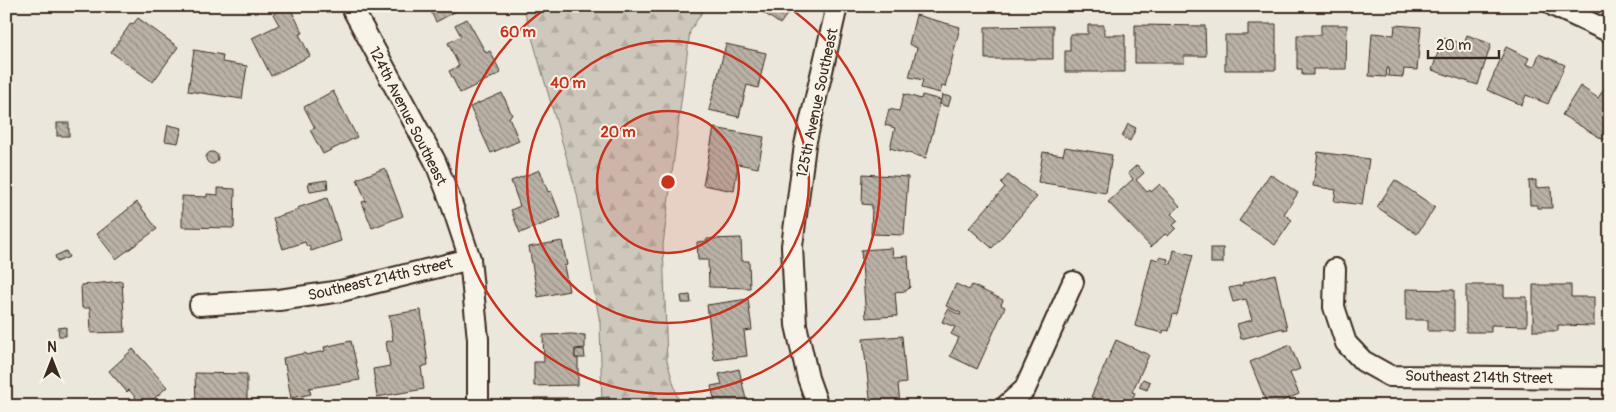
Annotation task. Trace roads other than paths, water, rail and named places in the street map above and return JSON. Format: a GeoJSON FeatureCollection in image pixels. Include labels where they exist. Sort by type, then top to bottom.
{"type":"FeatureCollection","features":[{"type":"Feature","properties":{"kind":"street","name":"124th Avenue Southeast"},"geometry":{"type":"LineString","coordinates":[[351,6],[435,161],[470,259],[478,339],[478,406]]}},
{"type":"Feature","properties":{"kind":"street","name":"125th Avenue Southeast"},"geometry":{"type":"LineString","coordinates":[[818,406],[808,378],[796,326],[792,246],[805,145],[837,6]]}},
{"type":"Feature","properties":{"kind":"street"},"geometry":{"type":"LineString","coordinates":[[1554,6],[1610,32]]}},
{"type":"Feature","properties":{"kind":"street","name":"Southeast 214th Street"},"geometry":{"type":"LineString","coordinates":[[200,305],[279,300],[341,291],[470,259]]}},
{"type":"Feature","properties":{"kind":"street","name":"Southeast 214th Street"},"geometry":{"type":"LineString","coordinates":[[1334,269],[1334,307],[1346,343],[1363,361],[1390,376],[1610,378]]}},
{"type":"Feature","properties":{"kind":"street"},"geometry":{"type":"LineString","coordinates":[[1006,406],[1025,390],[1073,282]]}}]}
